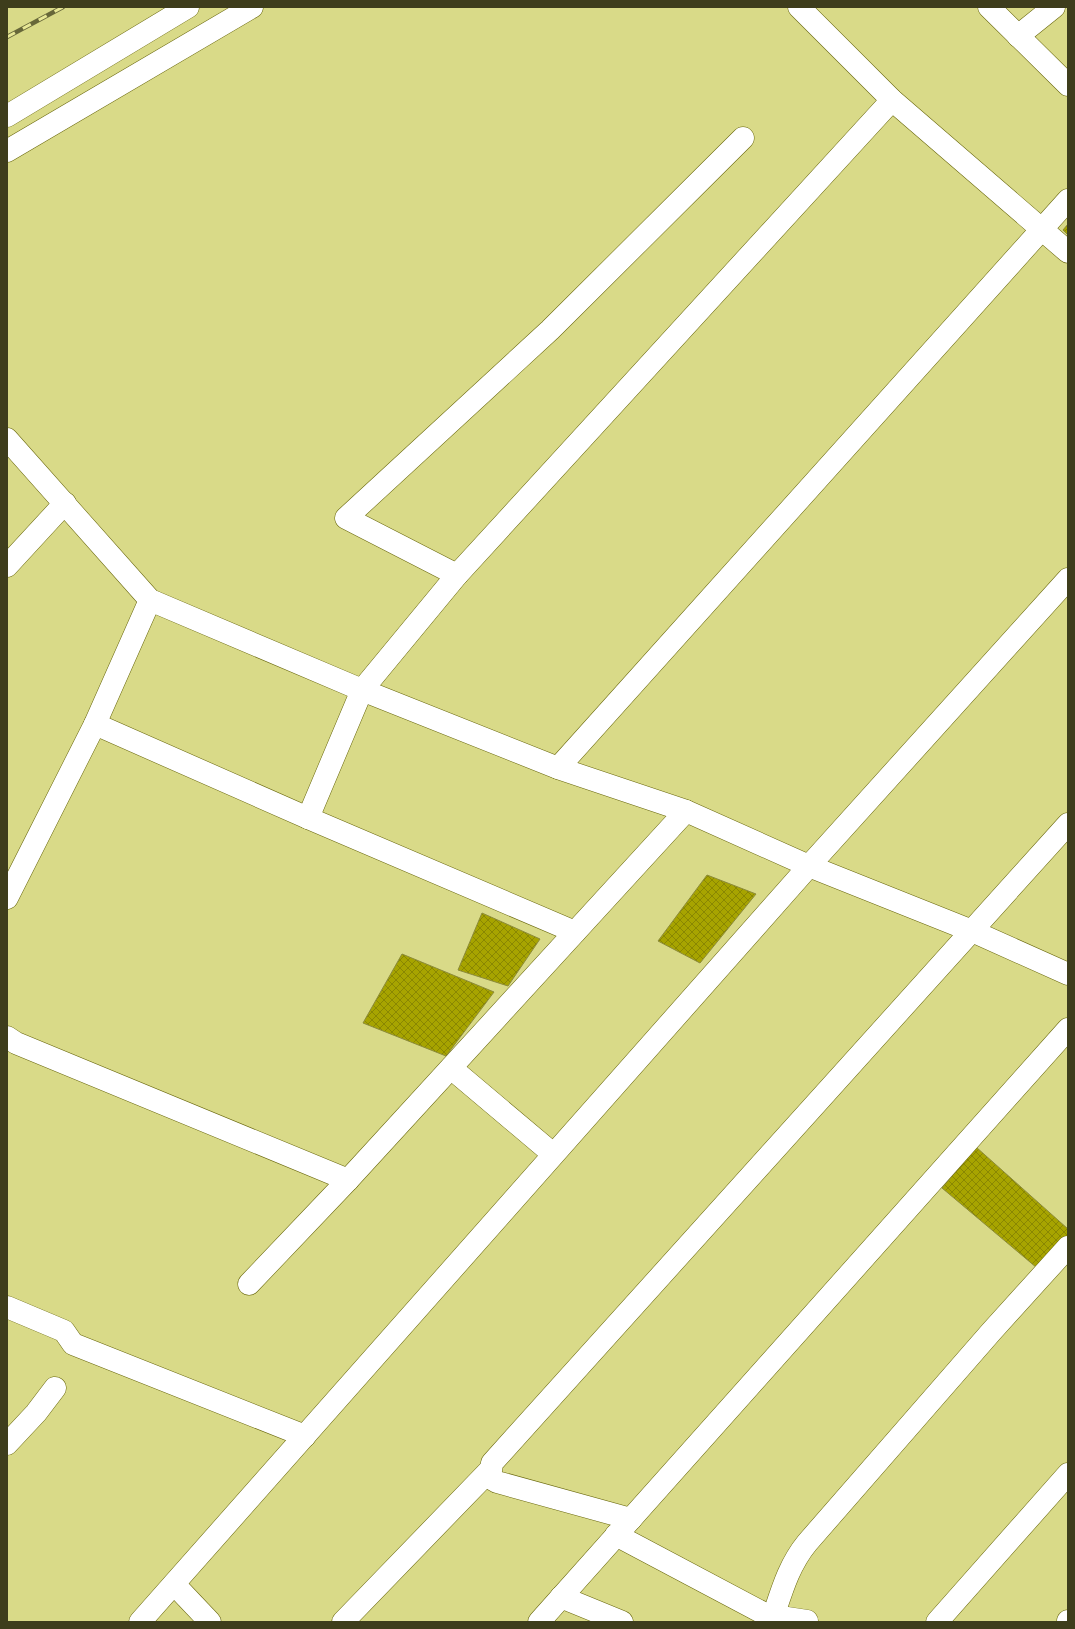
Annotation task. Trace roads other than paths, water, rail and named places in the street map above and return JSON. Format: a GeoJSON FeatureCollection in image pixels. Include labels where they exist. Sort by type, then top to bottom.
{"type":"FeatureCollection","features":[{"type":"Feature","properties":{"kind":"main road"},"geometry":{"type":"LineString","coordinates":[[7,116],[188,7]]}},
{"type":"Feature","properties":{"kind":"main road"},"geometry":{"type":"LineString","coordinates":[[7,151],[252,7]]}},
{"type":"Feature","properties":{"kind":"main road"},"geometry":{"type":"LineString","coordinates":[[799,7],[892,100],[1068,252]]}},
{"type":"Feature","properties":{"kind":"main road"},"geometry":{"type":"LineString","coordinates":[[989,7],[1068,85]]}},
{"type":"Feature","properties":{"kind":"main road"},"geometry":{"type":"LineString","coordinates":[[1018,36],[1054,7]]}},
{"type":"Feature","properties":{"kind":"main road"},"geometry":{"type":"LineString","coordinates":[[308,818],[362,690],[457,575],[892,100]]}},
{"type":"Feature","properties":{"kind":"main road"},"geometry":{"type":"LineString","coordinates":[[457,575],[346,518],[550,330],[743,138]]}},
{"type":"Feature","properties":{"kind":"main road"},"geometry":{"type":"LineString","coordinates":[[558,768],[1068,200]]}},
{"type":"Feature","properties":{"kind":"main road"},"geometry":{"type":"LineString","coordinates":[[7,438],[150,600],[362,690],[558,768],[686,811],[809,866],[972,931],[1068,974]]}},
{"type":"Feature","properties":{"kind":"main road"},"geometry":{"type":"LineString","coordinates":[[7,566],[64,503]]}},
{"type":"Feature","properties":{"kind":"main road"},"geometry":{"type":"LineString","coordinates":[[140,1622],[809,866],[1068,579]]}},
{"type":"Feature","properties":{"kind":"main road"},"geometry":{"type":"LineString","coordinates":[[7,898],[95,724],[150,600]]}},
{"type":"Feature","properties":{"kind":"main road"},"geometry":{"type":"LineString","coordinates":[[95,724],[308,818],[576,932]]}},
{"type":"Feature","properties":{"kind":"main road"},"geometry":{"type":"LineString","coordinates":[[249,1284],[348,1180],[686,811]]}},
{"type":"Feature","properties":{"kind":"main road"},"geometry":{"type":"LineString","coordinates":[[631,1519],[497,1482],[490,1478],[492,1463],[1068,824]]}},
{"type":"Feature","properties":{"kind":"main road"},"geometry":{"type":"LineString","coordinates":[[539,1622],[1068,1029]]}},
{"type":"Feature","properties":{"kind":"main road"},"geometry":{"type":"LineString","coordinates":[[7,1037],[24,1046],[348,1180]]}},
{"type":"Feature","properties":{"kind":"main road"},"geometry":{"type":"LineString","coordinates":[[451,1068],[554,1154]]}},
{"type":"Feature","properties":{"kind":"main road"},"geometry":{"type":"LineString","coordinates":[[773,1616],[789,1570],[795,1558],[991,1332],[1068,1247]]}},
{"type":"Feature","properties":{"kind":"main road"},"geometry":{"type":"LineString","coordinates":[[7,1306],[64,1331],[73,1344],[304,1436]]}},
{"type":"Feature","properties":{"kind":"main road"},"geometry":{"type":"LineString","coordinates":[[7,1444],[36,1413],[55,1388]]}},
{"type":"Feature","properties":{"kind":"main road"},"geometry":{"type":"LineString","coordinates":[[343,1622],[490,1470]]}},
{"type":"Feature","properties":{"kind":"main road"},"geometry":{"type":"LineString","coordinates":[[937,1622],[1068,1474]]}},
{"type":"Feature","properties":{"kind":"main road"},"geometry":{"type":"LineString","coordinates":[[616,1535],[747,1606],[773,1616],[807,1621]]}},
{"type":"Feature","properties":{"kind":"main road"},"geometry":{"type":"LineString","coordinates":[[174,1584],[210,1622]]}},
{"type":"Feature","properties":{"kind":"main road"},"geometry":{"type":"LineString","coordinates":[[561,1597],[622,1622]]}},
{"type":"Feature","properties":{"kind":"railway"},"geometry":{"type":"LineString","coordinates":[[7,37],[63,7]]}}]}
